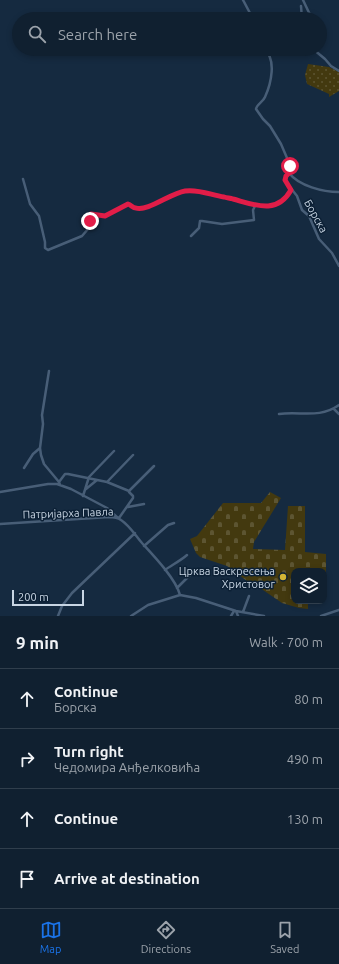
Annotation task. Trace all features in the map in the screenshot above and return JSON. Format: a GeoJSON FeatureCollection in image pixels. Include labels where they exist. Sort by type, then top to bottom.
{"type":"FeatureCollection","features":[{"type":"Feature","properties":{"kind":"street"},"geometry":{"type":"LineString","coordinates":[[243,0],[249,12]]}},
{"type":"Feature","properties":{"kind":"street"},"geometry":{"type":"LineString","coordinates":[[303,0],[309,12]]}},
{"type":"Feature","properties":{"kind":"street"},"geometry":{"type":"LineString","coordinates":[[301,6],[301,12]]}},
{"type":"Feature","properties":{"kind":"street"},"geometry":{"type":"LineString","coordinates":[[268,56],[272,72],[266,96],[256,109],[263,120],[270,126],[282,146],[290,165],[289,173],[303,185],[327,191],[339,192]]}},
{"type":"Feature","properties":{"kind":"street"},"geometry":{"type":"LineString","coordinates":[[321,56],[332,67],[339,71]]}},
{"type":"Feature","properties":{"kind":"street","name":"Борска"},"geometry":{"type":"LineString","coordinates":[[289,173],[285,180],[297,196],[302,210],[311,218],[319,239],[332,253],[339,266]]}},
{"type":"Feature","properties":{"kind":"street"},"geometry":{"type":"LineString","coordinates":[[23,180],[30,204],[39,216],[45,248],[47,250],[82,236],[88,229],[91,214],[105,216],[127,204],[142,209],[182,192],[198,190],[255,206],[265,206],[276,204],[286,197],[291,190]]}},
{"type":"Feature","properties":{"kind":"street"},"geometry":{"type":"LineString","coordinates":[[191,236],[199,228],[200,221],[202,220],[222,224],[254,220],[253,210],[255,206]]}},
{"type":"Feature","properties":{"kind":"street"},"geometry":{"type":"LineString","coordinates":[[0,492],[60,483],[66,474],[89,477],[107,482],[129,491],[134,497],[128,507],[118,518],[111,511],[60,483],[44,464],[39,449],[43,424],[42,415],[49,372]]}},
{"type":"Feature","properties":{"kind":"street"},"geometry":{"type":"LineString","coordinates":[[279,414],[321,413],[334,409],[339,405]]}},
{"type":"Feature","properties":{"kind":"street"},"geometry":{"type":"LineString","coordinates":[[334,409],[339,414]]}},
{"type":"Feature","properties":{"kind":"street"},"geometry":{"type":"LineString","coordinates":[[24,468],[30,457],[39,449]]}},
{"type":"Feature","properties":{"kind":"street"},"geometry":{"type":"LineString","coordinates":[[83,496],[89,477],[114,451]]}},
{"type":"Feature","properties":{"kind":"street"},"geometry":{"type":"LineString","coordinates":[[107,482],[133,455]]}},
{"type":"Feature","properties":{"kind":"street"},"geometry":{"type":"LineString","coordinates":[[129,491],[154,466]]}},
{"type":"Feature","properties":{"kind":"street"},"geometry":{"type":"LineString","coordinates":[[54,484],[55,477]]}},
{"type":"Feature","properties":{"kind":"street"},"geometry":{"type":"LineString","coordinates":[[85,490],[97,480]]}},
{"type":"Feature","properties":{"kind":"street"},"geometry":{"type":"LineString","coordinates":[[128,507],[144,504]]}},
{"type":"Feature","properties":{"kind":"street","name":"Патријарха Павла"},"geometry":{"type":"LineString","coordinates":[[0,524],[109,517],[118,518],[134,532],[144,546],[150,551],[165,570],[180,595]]}},
{"type":"Feature","properties":{"kind":"street"},"geometry":{"type":"LineString","coordinates":[[144,546],[168,525],[174,523]]}},
{"type":"Feature","properties":{"kind":"street"},"geometry":{"type":"LineString","coordinates":[[58,616],[62,606],[72,593],[134,532]]}},
{"type":"Feature","properties":{"kind":"street"},"geometry":{"type":"LineString","coordinates":[[165,570],[187,554]]}},
{"type":"Feature","properties":{"kind":"street"},"geometry":{"type":"LineString","coordinates":[[177,588],[193,572]]}},
{"type":"Feature","properties":{"kind":"street"},"geometry":{"type":"LineString","coordinates":[[131,616],[148,605],[180,595],[196,598],[235,611],[264,616]]}},
{"type":"Feature","properties":{"kind":"street"},"geometry":{"type":"LineString","coordinates":[[243,612],[249,596]]}},
{"type":"Feature","properties":{"kind":"street"},"geometry":{"type":"LineString","coordinates":[[321,616],[339,610]]}},
{"type":"Feature","properties":{"kind":"street"},"geometry":{"type":"LineString","coordinates":[[231,616],[235,611]]}},
{"type":"Feature","properties":{"kind":"street"},"geometry":{"type":"LineString","coordinates":[[235,611],[238,616]]}},
{"type":"Feature","properties":{"kind":"green space"},"geometry":{"type":"Polygon","coordinates":[[[308,64],[329,67],[339,72],[339,91],[329,97],[329,94],[307,84],[305,75],[308,64]]]}},
{"type":"Feature","properties":{"kind":"green space"},"geometry":{"type":"Polygon","coordinates":[[[270,492],[281,498],[254,542],[253,549],[285,550],[288,506],[305,506],[305,552],[326,554],[326,568],[291,568],[291,604],[308,604],[308,609],[282,603],[247,581],[227,566],[200,557],[196,553],[190,539],[197,536],[223,503],[261,503],[270,492]]]}},
{"type":"Feature","properties":{"kind":"place","name":"Црква Васкресења Христовог"},"geometry":{"type":"Point","coordinates":[283,577]}},
{"type":"Feature","properties":{"kind":"route"},"geometry":{"type":"LineString","coordinates":[[90,221],[91,214],[105,216],[127,204],[140,209],[184,191],[198,190],[255,206],[270,206],[276,204],[291,192],[285,180],[289,173],[290,166]]}}]}
